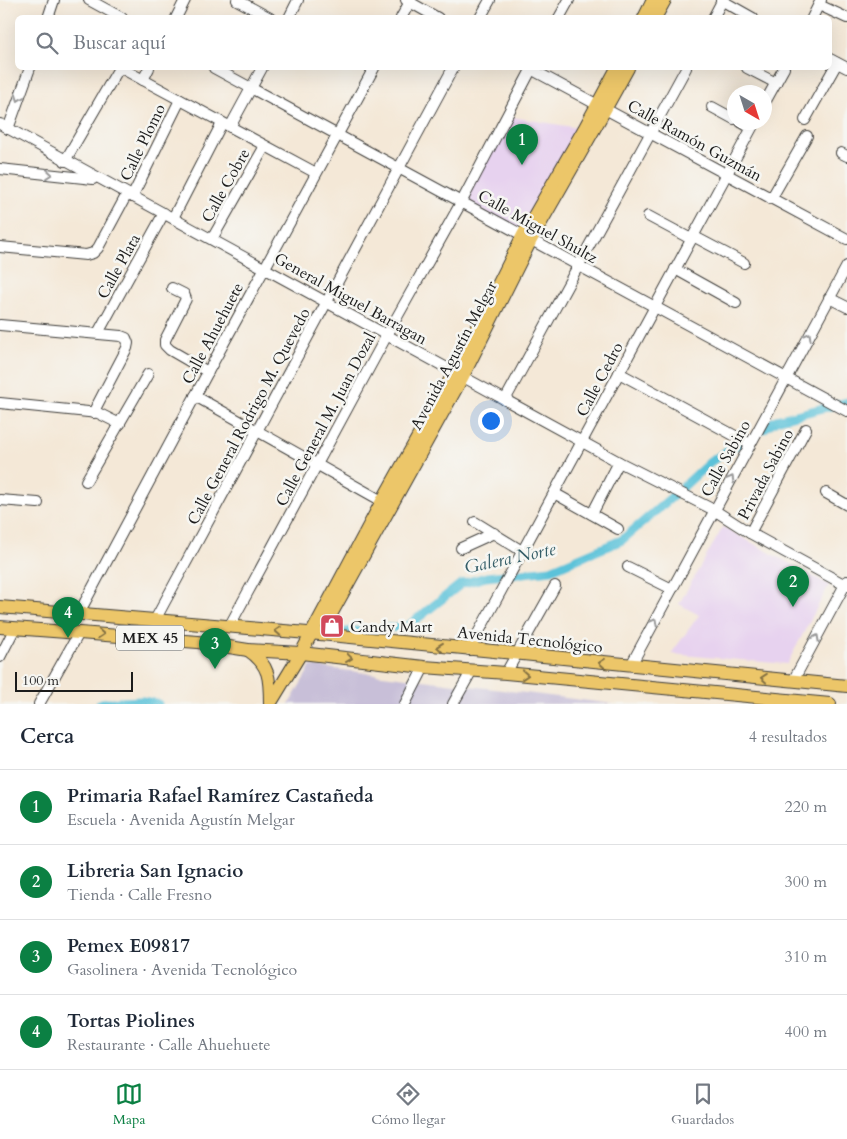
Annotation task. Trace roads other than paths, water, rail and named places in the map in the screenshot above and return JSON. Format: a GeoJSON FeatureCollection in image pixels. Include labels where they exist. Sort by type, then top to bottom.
{"type":"FeatureCollection","features":[{"type":"Feature","properties":{"kind":"main road"},"geometry":{"type":"LineString","coordinates":[[646,15],[653,0]]}},
{"type":"Feature","properties":{"kind":"main road"},"geometry":{"type":"LineString","coordinates":[[657,15],[665,0]]}},
{"type":"Feature","properties":{"kind":"main road","name":"Avenida Agustín Melgar"},"geometry":{"type":"LineString","coordinates":[[602,106],[616,70]]}},
{"type":"Feature","properties":{"kind":"main road","name":"Avenida Agustín Melgar"},"geometry":{"type":"LineString","coordinates":[[270,704],[300,653],[329,617],[459,373],[527,238],[602,106],[627,70]]}},
{"type":"Feature","properties":{"kind":"main road","name":"Avenida Agustín Melgar"},"geometry":{"type":"LineString","coordinates":[[315,634],[382,501],[459,373]]}},
{"type":"Feature","properties":{"kind":"main road","name":"Avenida Tecnológico"},"geometry":{"type":"LineString","coordinates":[[0,607],[341,636],[847,686]]}},
{"type":"Feature","properties":{"kind":"main road"},"geometry":{"type":"LineString","coordinates":[[329,617],[336,631],[341,636]]}},
{"type":"Feature","properties":{"kind":"main road","name":"MEX 45"},"geometry":{"type":"LineString","coordinates":[[0,627],[198,642],[248,650],[300,653],[786,702],[830,704]]}},
{"type":"Feature","properties":{"kind":"main road"},"geometry":{"type":"LineString","coordinates":[[248,650],[257,657],[268,673],[270,704]]}},
{"type":"Feature","properties":{"kind":"main road"},"geometry":{"type":"LineString","coordinates":[[786,702],[793,681]]}},
{"type":"Feature","properties":{"kind":"street"},"geometry":{"type":"LineString","coordinates":[[49,15],[54,0]]}},
{"type":"Feature","properties":{"kind":"street"},"geometry":{"type":"LineString","coordinates":[[89,0],[116,15]]}},
{"type":"Feature","properties":{"kind":"street"},"geometry":{"type":"LineString","coordinates":[[178,15],[185,0]]}},
{"type":"Feature","properties":{"kind":"street"},"geometry":{"type":"LineString","coordinates":[[237,0],[264,15]]}},
{"type":"Feature","properties":{"kind":"street"},"geometry":{"type":"LineString","coordinates":[[290,15],[298,0]]}},
{"type":"Feature","properties":{"kind":"street"},"geometry":{"type":"LineString","coordinates":[[482,15],[490,0]]}},
{"type":"Feature","properties":{"kind":"street"},"geometry":{"type":"LineString","coordinates":[[560,15],[568,0]]}},
{"type":"Feature","properties":{"kind":"street"},"geometry":{"type":"LineString","coordinates":[[714,15],[722,0],[749,15]]}},
{"type":"Feature","properties":{"kind":"street"},"geometry":{"type":"LineString","coordinates":[[402,15],[409,1],[433,15]]}},
{"type":"Feature","properties":{"kind":"street"},"geometry":{"type":"LineString","coordinates":[[814,15],[820,2],[847,18]]}},
{"type":"Feature","properties":{"kind":"street"},"geometry":{"type":"LineString","coordinates":[[833,61],[847,68]]}},
{"type":"Feature","properties":{"kind":"street"},"geometry":{"type":"LineString","coordinates":[[4,126],[29,70]]}},
{"type":"Feature","properties":{"kind":"street"},"geometry":{"type":"LineString","coordinates":[[66,161],[119,70]]}},
{"type":"Feature","properties":{"kind":"street"},"geometry":{"type":"LineString","coordinates":[[124,70],[316,173]]}},
{"type":"Feature","properties":{"kind":"street"},"geometry":{"type":"LineString","coordinates":[[143,80],[149,70]]}},
{"type":"Feature","properties":{"kind":"street","name":"Calle Miguel Shultz"},"geometry":{"type":"LineString","coordinates":[[218,70],[847,411]]}},
{"type":"Feature","properties":{"kind":"street","name":"Calle Plata"},"geometry":{"type":"LineString","coordinates":[[98,333],[261,70]]}},
{"type":"Feature","properties":{"kind":"street","name":"Calle Ahuehuete"},"geometry":{"type":"LineString","coordinates":[[78,614],[264,268],[338,135],[369,70]]}},
{"type":"Feature","properties":{"kind":"street","name":"Calle General Rodrigo M. Quevedo"},"geometry":{"type":"LineString","coordinates":[[155,620],[452,70]]}},
{"type":"Feature","properties":{"kind":"street","name":"Calle General M. Juan Dozal"},"geometry":{"type":"LineString","coordinates":[[229,627],[462,201],[530,70]]}},
{"type":"Feature","properties":{"kind":"street","name":"Calle Ramón Guzmán"},"geometry":{"type":"LineString","coordinates":[[535,70],[847,240]]}},
{"type":"Feature","properties":{"kind":"street"},"geometry":{"type":"LineString","coordinates":[[505,400],[685,70]]}},
{"type":"Feature","properties":{"kind":"street"},"geometry":{"type":"LineString","coordinates":[[751,70],[776,83]]}},
{"type":"Feature","properties":{"kind":"street"},"geometry":{"type":"LineString","coordinates":[[772,90],[783,70]]}},
{"type":"Feature","properties":{"kind":"street"},"geometry":{"type":"LineString","coordinates":[[805,120],[829,70]]}},
{"type":"Feature","properties":{"kind":"street","name":"Calle Plomo"},"geometry":{"type":"LineString","coordinates":[[0,247],[86,255],[93,253],[101,244],[129,195],[180,100]]}},
{"type":"Feature","properties":{"kind":"street"},"geometry":{"type":"LineString","coordinates":[[712,107],[727,115]]}},
{"type":"Feature","properties":{"kind":"street","name":"General Miguel Barragan"},"geometry":{"type":"LineString","coordinates":[[4,126],[99,180],[459,373],[619,462],[714,510],[750,533],[846,584]]}},
{"type":"Feature","properties":{"kind":"street","name":"Calle Cedro"},"geometry":{"type":"LineString","coordinates":[[469,650],[750,130]]}},
{"type":"Feature","properties":{"kind":"street"},"geometry":{"type":"LineString","coordinates":[[771,199],[807,136]]}},
{"type":"Feature","properties":{"kind":"street","name":"Calle Cobre"},"geometry":{"type":"LineString","coordinates":[[212,240],[265,146]]}},
{"type":"Feature","properties":{"kind":"street"},"geometry":{"type":"LineString","coordinates":[[0,170],[99,180]]}},
{"type":"Feature","properties":{"kind":"street"},"geometry":{"type":"LineString","coordinates":[[648,216],[744,263]]}},
{"type":"Feature","properties":{"kind":"street","name":"Calle Sabino"},"geometry":{"type":"LineString","coordinates":[[631,665],[847,266]]}},
{"type":"Feature","properties":{"kind":"street"},"geometry":{"type":"LineString","coordinates":[[675,270],[736,303]]}},
{"type":"Feature","properties":{"kind":"street"},"geometry":{"type":"LineString","coordinates":[[172,288],[184,294],[186,300],[165,340],[165,345],[170,350],[208,372]]}},
{"type":"Feature","properties":{"kind":"street"},"geometry":{"type":"LineString","coordinates":[[830,298],[847,307]]}},
{"type":"Feature","properties":{"kind":"street"},"geometry":{"type":"LineString","coordinates":[[0,324],[121,336],[127,341],[127,348],[93,412]]}},
{"type":"Feature","properties":{"kind":"street"},"geometry":{"type":"LineString","coordinates":[[619,373],[750,444]]}},
{"type":"Feature","properties":{"kind":"street"},"geometry":{"type":"LineString","coordinates":[[86,481],[148,374]]}},
{"type":"Feature","properties":{"kind":"street"},"geometry":{"type":"LineString","coordinates":[[195,396],[382,501]]}},
{"type":"Feature","properties":{"kind":"street"},"geometry":{"type":"LineString","coordinates":[[0,403],[93,412],[120,424]]}},
{"type":"Feature","properties":{"kind":"street","name":"Privada Sabino"},"geometry":{"type":"LineString","coordinates":[[750,533],[806,429]]}},
{"type":"Feature","properties":{"kind":"street"},"geometry":{"type":"LineString","coordinates":[[592,514],[619,462]]}},
{"type":"Feature","properties":{"kind":"street"},"geometry":{"type":"LineString","coordinates":[[826,493],[847,505]]}},
{"type":"Feature","properties":{"kind":"street"},"geometry":{"type":"LineString","coordinates":[[554,494],[618,529]]}},
{"type":"Feature","properties":{"kind":"street"},"geometry":{"type":"LineString","coordinates":[[0,500],[38,504]]}},
{"type":"Feature","properties":{"kind":"street"},"geometry":{"type":"LineString","coordinates":[[475,522],[522,551]]}},
{"type":"Feature","properties":{"kind":"street"},"geometry":{"type":"LineString","coordinates":[[461,548],[494,533]]}},
{"type":"Feature","properties":{"kind":"street"},"geometry":{"type":"LineString","coordinates":[[628,567],[672,589]]}},
{"type":"Feature","properties":{"kind":"street"},"geometry":{"type":"LineString","coordinates":[[793,681],[846,584]]}},
{"type":"Feature","properties":{"kind":"street"},"geometry":{"type":"LineString","coordinates":[[506,673],[555,586]]}},
{"type":"Feature","properties":{"kind":"street"},"geometry":{"type":"LineString","coordinates":[[0,657],[15,628]]}},
{"type":"Feature","properties":{"kind":"street"},"geometry":{"type":"LineString","coordinates":[[39,704],[79,633]]}},
{"type":"Feature","properties":{"kind":"street"},"geometry":{"type":"LineString","coordinates":[[405,704],[424,667]]}},
{"type":"Feature","properties":{"kind":"street"},"geometry":{"type":"LineString","coordinates":[[453,704],[472,670]]}},
{"type":"Feature","properties":{"kind":"waterway","name":"Galera Norte"},"geometry":{"type":"LineString","coordinates":[[763,429],[776,420],[847,402]]}},
{"type":"Feature","properties":{"kind":"waterway","name":"Galera Norte"},"geometry":{"type":"LineString","coordinates":[[683,487],[710,462],[738,444]]}},
{"type":"Feature","properties":{"kind":"waterway","name":"Galera Norte"},"geometry":{"type":"LineString","coordinates":[[346,632],[408,626],[461,584],[486,577],[551,570],[622,540],[673,496]]}},
{"type":"Feature","properties":{"kind":"waterway","name":"Galera Norte"},"geometry":{"type":"LineString","coordinates":[[100,704],[142,701],[158,704]]}},
{"type":"Feature","properties":{"kind":"place","name":"Primaria Rafael Ramírez Castañeda"},"geometry":{"type":"Point","coordinates":[522,165]}},
{"type":"Feature","properties":{"kind":"place","name":"Libreria San Ignacio"},"geometry":{"type":"Point","coordinates":[793,607]}},
{"type":"Feature","properties":{"kind":"place","name":"Candy Mart"},"geometry":{"type":"Point","coordinates":[332,626]}},
{"type":"Feature","properties":{"kind":"place","name":"Tortas Piolines"},"geometry":{"type":"Point","coordinates":[68,638]}},
{"type":"Feature","properties":{"kind":"place","name":"Pemex E09817"},"geometry":{"type":"Point","coordinates":[215,669]}}]}
